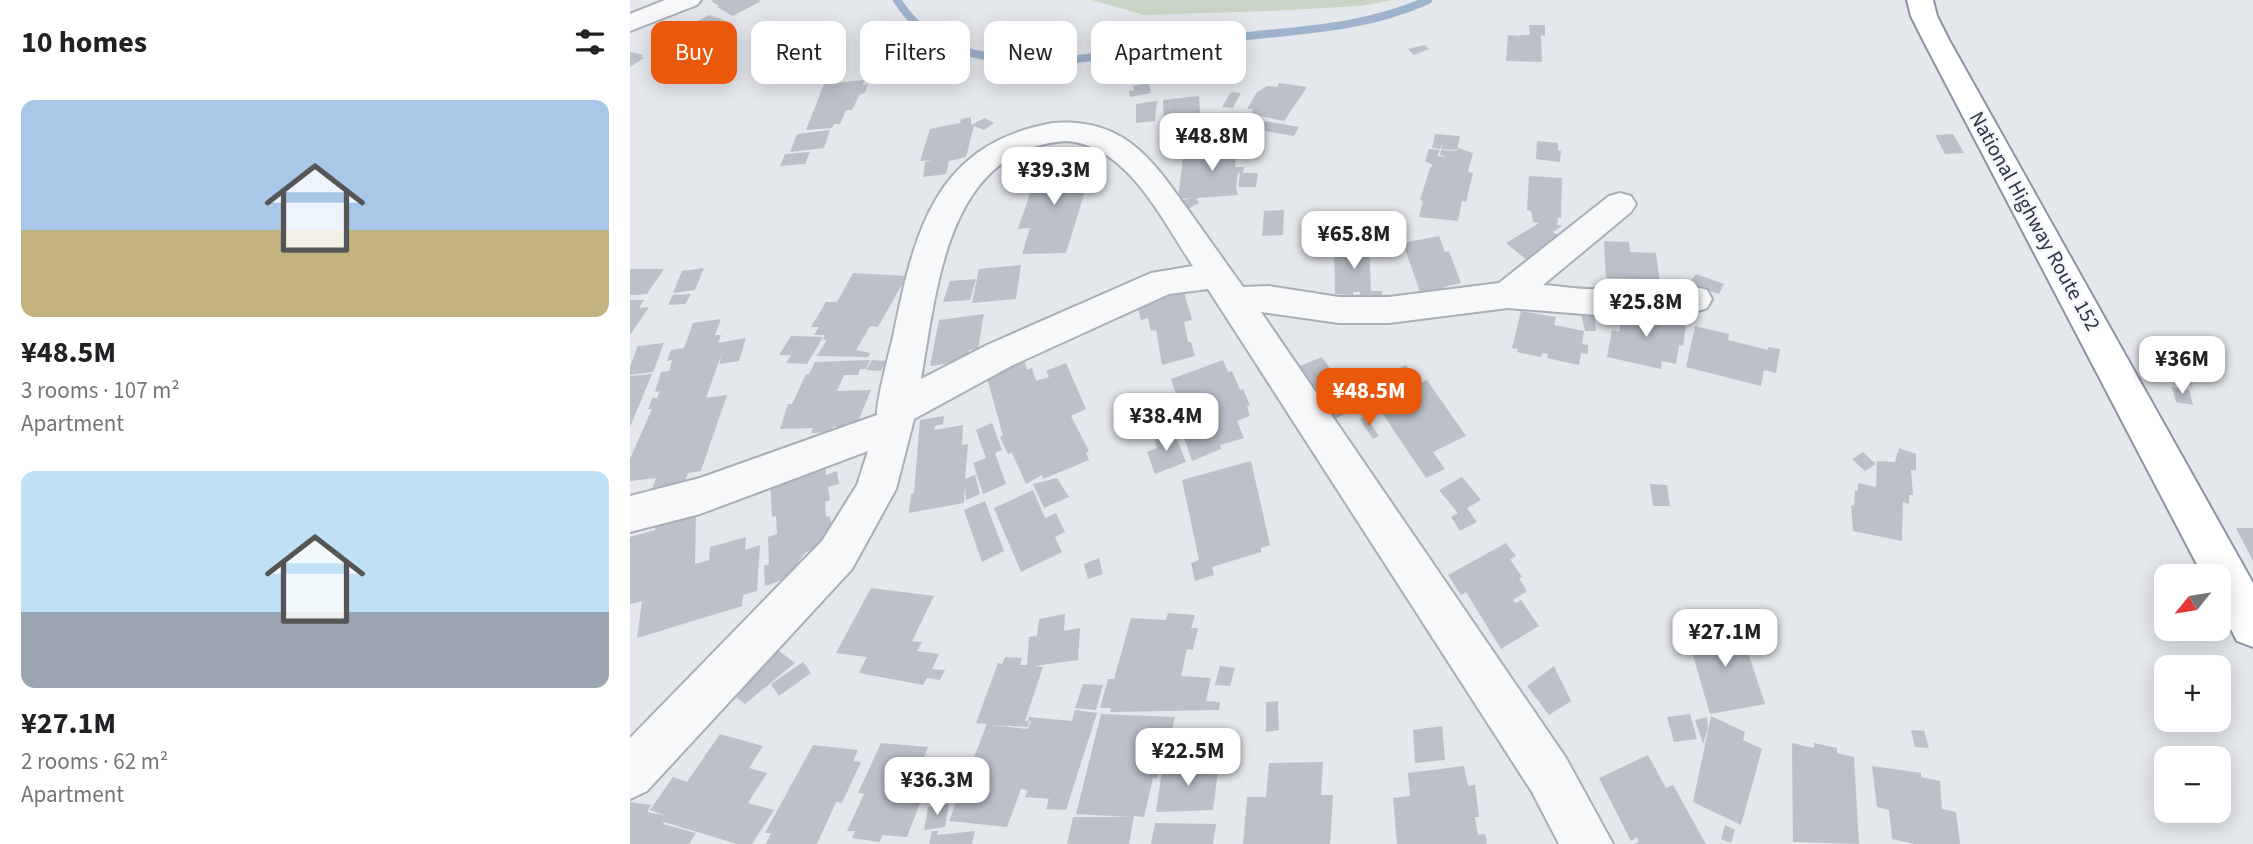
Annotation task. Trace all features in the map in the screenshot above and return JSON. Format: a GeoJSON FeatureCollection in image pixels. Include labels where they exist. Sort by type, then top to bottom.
{"type":"FeatureCollection","features":[{"type":"Feature","properties":{"kind":"highway","name":"National Highway Route 152"},"geometry":{"type":"LineString","coordinates":[[1920,0],[1924,16],[2253,626]]}},
{"type":"Feature","properties":{"kind":"street"},"geometry":{"type":"LineString","coordinates":[[630,23],[688,0]]}},
{"type":"Feature","properties":{"kind":"street"},"geometry":{"type":"LineString","coordinates":[[630,774],[840,550],[878,482],[926,272],[952,198],[976,167],[990,156],[1020,141],[1066,131],[1109,141],[1130,153],[1225,288],[1549,775],[1587,844]]}},
{"type":"Feature","properties":{"kind":"street"},"geometry":{"type":"LineString","coordinates":[[1508,295],[1620,204]]}},
{"type":"Feature","properties":{"kind":"street"},"geometry":{"type":"LineString","coordinates":[[630,514],[700,496],[893,419],[1000,355],[1163,282],[1225,288],[1269,299],[1339,310],[1389,310],[1508,295],[1596,302],[1636,296],[1695,299]]}},
{"type":"Feature","properties":{"kind":"green space"},"geometry":{"type":"Polygon","coordinates":[[[1092,0],[1393,0],[1360,6],[1144,15],[1092,0]]]}},
{"type":"Feature","properties":{"kind":"building"},"geometry":{"type":"Polygon","coordinates":[[[711,1],[761,1],[733,16],[717,7],[719,6],[711,1]]]}},
{"type":"Feature","properties":{"kind":"building"},"geometry":{"type":"Polygon","coordinates":[[[709,15],[724,20],[722,21],[698,21],[709,15]]]}},
{"type":"Feature","properties":{"kind":"building"},"geometry":{"type":"Polygon","coordinates":[[[1529,25],[1545,25],[1545,36],[1541,35],[1542,62],[1506,61],[1508,35],[1518,36],[1518,40],[1519,35],[1530,35],[1529,25]]]}},
{"type":"Feature","properties":{"kind":"building"},"geometry":{"type":"Polygon","coordinates":[[[1425,45],[1429,49],[1414,55],[1408,49],[1425,45]]]}},
{"type":"Feature","properties":{"kind":"building"},"geometry":{"type":"Polygon","coordinates":[[[630,52],[643,55],[641,57],[644,58],[630,67],[630,52]]]}},
{"type":"Feature","properties":{"kind":"building"},"geometry":{"type":"Polygon","coordinates":[[[860,80],[860,84],[868,84],[865,93],[860,94],[852,110],[846,110],[840,124],[834,124],[832,128],[806,130],[824,84],[846,84],[846,82],[860,80]]]}},
{"type":"Feature","properties":{"kind":"building"},"geometry":{"type":"Polygon","coordinates":[[[1279,83],[1307,87],[1284,121],[1251,114],[1253,109],[1247,109],[1257,92],[1267,86],[1277,87],[1279,83]]]}},
{"type":"Feature","properties":{"kind":"building"},"geometry":{"type":"Polygon","coordinates":[[[1149,84],[1151,93],[1130,97],[1129,91],[1134,90],[1133,86],[1149,84]]]}},
{"type":"Feature","properties":{"kind":"building"},"geometry":{"type":"Polygon","coordinates":[[[1231,92],[1241,93],[1233,108],[1222,107],[1231,92]]]}},
{"type":"Feature","properties":{"kind":"building"},"geometry":{"type":"Polygon","coordinates":[[[1199,96],[1201,129],[1197,135],[1188,133],[1164,138],[1163,100],[1199,96]]]}},
{"type":"Feature","properties":{"kind":"building"},"geometry":{"type":"Polygon","coordinates":[[[1157,101],[1155,121],[1136,123],[1136,104],[1157,101]]]}},
{"type":"Feature","properties":{"kind":"building"},"geometry":{"type":"Polygon","coordinates":[[[1240,116],[1261,119],[1258,124],[1237,121],[1240,116]]]}},
{"type":"Feature","properties":{"kind":"building"},"geometry":{"type":"Polygon","coordinates":[[[971,117],[971,125],[985,118],[994,123],[984,130],[974,126],[966,157],[949,161],[946,174],[923,177],[925,162],[931,160],[920,161],[930,129],[960,123],[961,119],[971,117]]]}},
{"type":"Feature","properties":{"kind":"building"},"geometry":{"type":"Polygon","coordinates":[[[1265,121],[1299,127],[1294,136],[1259,130],[1265,121]]]}},
{"type":"Feature","properties":{"kind":"building"},"geometry":{"type":"Polygon","coordinates":[[[830,130],[824,148],[790,152],[797,134],[830,130]]]}},
{"type":"Feature","properties":{"kind":"building"},"geometry":{"type":"Polygon","coordinates":[[[1435,134],[1460,136],[1457,150],[1441,149],[1442,142],[1440,149],[1432,148],[1435,134]]]}},
{"type":"Feature","properties":{"kind":"building"},"geometry":{"type":"Polygon","coordinates":[[[1953,134],[1964,153],[1945,154],[1935,135],[1953,134]]]}},
{"type":"Feature","properties":{"kind":"building"},"geometry":{"type":"Polygon","coordinates":[[[1537,141],[1558,143],[1558,150],[1561,151],[1560,162],[1536,159],[1537,141]]]}},
{"type":"Feature","properties":{"kind":"building"},"geometry":{"type":"Polygon","coordinates":[[[1200,142],[1217,142],[1216,146],[1237,145],[1235,167],[1244,167],[1243,173],[1258,173],[1256,187],[1238,187],[1238,173],[1236,188],[1238,195],[1196,198],[1199,203],[1188,209],[1183,200],[1194,198],[1178,199],[1184,149],[1199,148],[1200,142]]]}},
{"type":"Feature","properties":{"kind":"building"},"geometry":{"type":"Polygon","coordinates":[[[1458,148],[1473,153],[1468,172],[1473,173],[1466,202],[1462,201],[1458,221],[1419,217],[1423,201],[1420,200],[1433,165],[1425,161],[1429,149],[1440,150],[1437,156],[1448,157],[1440,155],[1441,150],[1457,151],[1458,148]]]}},
{"type":"Feature","properties":{"kind":"building"},"geometry":{"type":"Polygon","coordinates":[[[810,152],[805,164],[780,166],[785,154],[810,152]]]}},
{"type":"Feature","properties":{"kind":"building"},"geometry":{"type":"Polygon","coordinates":[[[1094,162],[1066,253],[1022,254],[1030,228],[1018,229],[1040,164],[1094,162]]]}},
{"type":"Feature","properties":{"kind":"building"},"geometry":{"type":"Polygon","coordinates":[[[1529,176],[1562,178],[1561,218],[1558,218],[1557,225],[1562,226],[1553,232],[1561,237],[1528,261],[1506,243],[1539,223],[1533,222],[1531,211],[1527,210],[1529,176]]]}},
{"type":"Feature","properties":{"kind":"building"},"geometry":{"type":"Polygon","coordinates":[[[1284,210],[1283,235],[1262,236],[1264,211],[1284,210]]]}},
{"type":"Feature","properties":{"kind":"building"},"geometry":{"type":"Polygon","coordinates":[[[1439,236],[1445,252],[1449,251],[1461,283],[1444,287],[1446,290],[1426,294],[1425,291],[1420,292],[1403,243],[1439,236]]]}},
{"type":"Feature","properties":{"kind":"building"},"geometry":{"type":"Polygon","coordinates":[[[1604,241],[1629,242],[1630,252],[1656,253],[1660,284],[1641,283],[1641,279],[1606,278],[1604,241]]]}},
{"type":"Feature","properties":{"kind":"building"},"geometry":{"type":"Polygon","coordinates":[[[1369,242],[1371,291],[1382,291],[1382,298],[1360,300],[1360,292],[1353,292],[1353,295],[1335,294],[1334,244],[1369,242]]]}},
{"type":"Feature","properties":{"kind":"building"},"geometry":{"type":"Polygon","coordinates":[[[1021,265],[1016,299],[972,303],[979,269],[1021,265]]]}},
{"type":"Feature","properties":{"kind":"building"},"geometry":{"type":"Polygon","coordinates":[[[704,268],[695,290],[673,293],[682,271],[704,268]]]}},
{"type":"Feature","properties":{"kind":"building"},"geometry":{"type":"Polygon","coordinates":[[[630,269],[664,269],[647,294],[630,295],[630,269]]]}},
{"type":"Feature","properties":{"kind":"building"},"geometry":{"type":"Polygon","coordinates":[[[853,273],[907,276],[878,327],[870,326],[856,350],[870,353],[868,357],[817,356],[827,340],[823,340],[825,335],[814,335],[819,327],[811,327],[826,302],[837,302],[853,273]]]}},
{"type":"Feature","properties":{"kind":"building"},"geometry":{"type":"Polygon","coordinates":[[[1696,274],[1724,284],[1719,294],[1688,284],[1696,274]]]}},
{"type":"Feature","properties":{"kind":"building"},"geometry":{"type":"Polygon","coordinates":[[[976,279],[970,300],[943,302],[950,281],[976,279]]]}},
{"type":"Feature","properties":{"kind":"building"},"geometry":{"type":"Polygon","coordinates":[[[1184,292],[1192,320],[1184,322],[1188,342],[1191,342],[1195,356],[1162,365],[1156,330],[1151,331],[1148,318],[1141,320],[1137,305],[1184,292]]]}},
{"type":"Feature","properties":{"kind":"building"},"geometry":{"type":"Polygon","coordinates":[[[691,294],[685,304],[668,305],[673,295],[691,294]]]}},
{"type":"Feature","properties":{"kind":"building"},"geometry":{"type":"Polygon","coordinates":[[[630,300],[644,300],[639,308],[649,307],[630,335],[630,300]]]}},
{"type":"Feature","properties":{"kind":"building"},"geometry":{"type":"Polygon","coordinates":[[[1625,305],[1653,311],[1652,319],[1686,326],[1683,346],[1679,345],[1676,364],[1662,361],[1661,369],[1607,357],[1612,330],[1619,332],[1625,305]]]}},
{"type":"Feature","properties":{"kind":"building"},"geometry":{"type":"Polygon","coordinates":[[[1521,311],[1556,317],[1554,325],[1584,331],[1582,344],[1588,345],[1588,354],[1581,353],[1579,365],[1547,358],[1548,354],[1542,353],[1541,357],[1517,352],[1518,349],[1512,348],[1521,311]]]}},
{"type":"Feature","properties":{"kind":"building"},"geometry":{"type":"Polygon","coordinates":[[[984,314],[978,349],[969,350],[967,361],[930,366],[939,320],[984,314]]]}},
{"type":"Feature","properties":{"kind":"building"},"geometry":{"type":"Polygon","coordinates":[[[1581,314],[1594,314],[1596,331],[1585,331],[1581,314]]]}},
{"type":"Feature","properties":{"kind":"building"},"geometry":{"type":"Polygon","coordinates":[[[721,319],[715,335],[721,335],[718,343],[746,338],[739,361],[719,364],[723,350],[706,398],[727,395],[701,471],[688,473],[683,486],[651,491],[656,478],[630,481],[630,459],[652,409],[648,409],[652,398],[657,398],[660,391],[655,392],[661,372],[669,371],[672,360],[667,361],[671,350],[684,348],[693,323],[721,319]]]}},
{"type":"Feature","properties":{"kind":"building"},"geometry":{"type":"Polygon","coordinates":[[[1695,326],[1729,334],[1728,340],[1768,350],[1768,347],[1780,349],[1776,373],[1764,370],[1761,386],[1686,367],[1695,326]]]}},
{"type":"Feature","properties":{"kind":"building"},"geometry":{"type":"Polygon","coordinates":[[[791,336],[823,337],[807,364],[786,363],[791,355],[779,355],[791,336]]]}},
{"type":"Feature","properties":{"kind":"building"},"geometry":{"type":"Polygon","coordinates":[[[664,343],[653,372],[630,375],[630,366],[638,346],[664,343]]]}},
{"type":"Feature","properties":{"kind":"building"},"geometry":{"type":"Polygon","coordinates":[[[1322,357],[1332,378],[1313,394],[1295,368],[1322,357]]]}},
{"type":"Feature","properties":{"kind":"building"},"geometry":{"type":"Polygon","coordinates":[[[870,360],[866,369],[860,369],[858,375],[844,375],[837,391],[871,390],[856,426],[833,427],[831,432],[811,433],[813,428],[780,429],[788,404],[792,404],[806,374],[809,374],[815,362],[870,360]]]}},
{"type":"Feature","properties":{"kind":"building"},"geometry":{"type":"Polygon","coordinates":[[[872,360],[886,361],[881,371],[866,370],[872,360]]]}},
{"type":"Feature","properties":{"kind":"building"},"geometry":{"type":"Polygon","coordinates":[[[1024,360],[1027,370],[1032,368],[1036,381],[1049,377],[1046,371],[1066,363],[1086,409],[1071,416],[1089,451],[1086,453],[1089,460],[1043,479],[1042,475],[1026,484],[1012,453],[1008,454],[1000,437],[1003,436],[986,374],[1024,360]]]}},
{"type":"Feature","properties":{"kind":"building"},"geometry":{"type":"Polygon","coordinates":[[[1223,360],[1228,372],[1232,371],[1240,390],[1243,389],[1250,405],[1247,406],[1250,416],[1237,421],[1244,438],[1220,445],[1221,449],[1192,461],[1181,428],[1191,424],[1184,404],[1180,405],[1171,379],[1223,360]]]}},
{"type":"Feature","properties":{"kind":"building"},"geometry":{"type":"Polygon","coordinates":[[[1406,365],[1419,384],[1427,380],[1466,436],[1433,452],[1445,469],[1426,478],[1378,407],[1372,410],[1358,387],[1406,365]]]}},
{"type":"Feature","properties":{"kind":"building"},"geometry":{"type":"Polygon","coordinates":[[[652,374],[630,427],[630,376],[652,374]]]}},
{"type":"Feature","properties":{"kind":"building"},"geometry":{"type":"Polygon","coordinates":[[[2172,387],[2189,390],[2193,405],[2176,402],[2172,387]]]}},
{"type":"Feature","properties":{"kind":"building"},"geometry":{"type":"Polygon","coordinates":[[[1349,390],[1360,407],[1330,421],[1319,404],[1349,390]]]}},
{"type":"Feature","properties":{"kind":"building"},"geometry":{"type":"Polygon","coordinates":[[[944,416],[943,424],[935,426],[934,430],[963,425],[962,445],[968,444],[965,479],[975,475],[980,494],[966,500],[965,484],[964,503],[909,513],[911,494],[914,493],[920,420],[944,416]]]}},
{"type":"Feature","properties":{"kind":"building"},"geometry":{"type":"Polygon","coordinates":[[[1365,416],[1379,436],[1373,439],[1360,419],[1365,416]]]}},
{"type":"Feature","properties":{"kind":"building"},"geometry":{"type":"Polygon","coordinates":[[[992,423],[1002,450],[995,453],[1006,484],[983,494],[973,463],[986,458],[976,430],[992,423]]]}},
{"type":"Feature","properties":{"kind":"building"},"geometry":{"type":"Polygon","coordinates":[[[1174,431],[1186,462],[1155,474],[1147,452],[1157,448],[1154,438],[1174,431]]]}},
{"type":"Feature","properties":{"kind":"building"},"geometry":{"type":"Polygon","coordinates":[[[1899,448],[1916,454],[1916,470],[1911,470],[1913,495],[1909,495],[1909,504],[1903,502],[1902,541],[1853,531],[1851,505],[1854,506],[1858,483],[1876,487],[1877,461],[1895,462],[1899,448]]]}},
{"type":"Feature","properties":{"kind":"building"},"geometry":{"type":"Polygon","coordinates":[[[1863,452],[1876,464],[1865,471],[1852,459],[1863,452]]]}},
{"type":"Feature","properties":{"kind":"building"},"geometry":{"type":"Polygon","coordinates":[[[825,458],[826,475],[837,471],[839,484],[828,487],[830,500],[825,502],[826,517],[830,516],[832,530],[820,547],[806,552],[798,562],[797,575],[765,586],[764,566],[769,564],[768,537],[777,534],[776,516],[772,517],[770,484],[825,458]]]}},
{"type":"Feature","properties":{"kind":"building"},"geometry":{"type":"Polygon","coordinates":[[[1251,461],[1270,545],[1261,548],[1261,552],[1212,567],[1214,575],[1195,581],[1191,563],[1199,560],[1182,480],[1251,461]]]}},
{"type":"Feature","properties":{"kind":"building"},"geometry":{"type":"Polygon","coordinates":[[[1462,477],[1481,500],[1467,508],[1477,522],[1460,531],[1451,517],[1458,513],[1439,490],[1462,477]]]}},
{"type":"Feature","properties":{"kind":"building"},"geometry":{"type":"Polygon","coordinates":[[[1057,478],[1069,497],[1044,508],[1033,484],[1057,478]]]}},
{"type":"Feature","properties":{"kind":"building"},"geometry":{"type":"Polygon","coordinates":[[[1650,484],[1667,485],[1670,506],[1653,506],[1650,484]]]}},
{"type":"Feature","properties":{"kind":"building"},"geometry":{"type":"Polygon","coordinates":[[[1033,490],[1045,518],[1056,513],[1065,532],[1055,537],[1062,552],[1021,572],[994,508],[1033,490]]]}},
{"type":"Feature","properties":{"kind":"building"},"geometry":{"type":"Polygon","coordinates":[[[985,501],[1004,551],[982,562],[964,510],[985,501]]]}},
{"type":"Feature","properties":{"kind":"building"},"geometry":{"type":"Polygon","coordinates":[[[696,510],[695,564],[709,560],[710,547],[746,537],[745,550],[760,545],[757,591],[743,595],[742,606],[637,638],[642,601],[630,604],[630,537],[655,530],[656,521],[696,510]]]}},
{"type":"Feature","properties":{"kind":"building"},"geometry":{"type":"Polygon","coordinates":[[[2236,528],[2253,528],[2253,561],[2236,528]]]}},
{"type":"Feature","properties":{"kind":"building"},"geometry":{"type":"Polygon","coordinates":[[[1506,543],[1516,556],[1510,559],[1522,577],[1519,578],[1527,591],[1513,600],[1516,603],[1521,600],[1539,626],[1501,649],[1466,592],[1461,595],[1448,575],[1506,543]]]}},
{"type":"Feature","properties":{"kind":"building"},"geometry":{"type":"Polygon","coordinates":[[[1099,558],[1103,574],[1088,579],[1084,564],[1099,558]]]}},
{"type":"Feature","properties":{"kind":"building"},"geometry":{"type":"Polygon","coordinates":[[[871,588],[934,596],[912,641],[922,642],[917,651],[939,654],[932,669],[945,670],[940,680],[927,678],[923,685],[859,673],[867,657],[836,653],[871,588]]]}},
{"type":"Feature","properties":{"kind":"building"},"geometry":{"type":"Polygon","coordinates":[[[1168,613],[1195,615],[1191,628],[1198,628],[1193,650],[1187,649],[1181,676],[1211,678],[1206,701],[1220,702],[1219,710],[1110,712],[1111,708],[1100,708],[1108,679],[1114,679],[1131,618],[1166,620],[1168,613]]]}},
{"type":"Feature","properties":{"kind":"building"},"geometry":{"type":"Polygon","coordinates":[[[1065,614],[1064,631],[1080,628],[1078,660],[1034,666],[1043,667],[1025,721],[1028,721],[1029,717],[1072,721],[1075,710],[1097,713],[1066,810],[1046,809],[1049,799],[1025,797],[1028,790],[1021,789],[1007,827],[949,821],[987,724],[976,723],[998,663],[1002,664],[1005,657],[1022,658],[1020,665],[1027,665],[1029,637],[1037,636],[1039,619],[1065,614]],[[1029,721],[1028,727],[990,725],[1028,729],[1029,721]]]}},
{"type":"Feature","properties":{"kind":"building"},"geometry":{"type":"Polygon","coordinates":[[[1732,626],[1733,629],[1740,628],[1765,704],[1710,714],[1686,631],[1732,626]]]}},
{"type":"Feature","properties":{"kind":"building"},"geometry":{"type":"Polygon","coordinates":[[[771,645],[795,663],[745,704],[727,690],[771,645]]]}},
{"type":"Feature","properties":{"kind":"building"},"geometry":{"type":"Polygon","coordinates":[[[803,662],[811,673],[779,696],[771,684],[803,662]]]}},
{"type":"Feature","properties":{"kind":"building"},"geometry":{"type":"Polygon","coordinates":[[[1220,666],[1235,668],[1230,686],[1215,685],[1220,666]]]}},
{"type":"Feature","properties":{"kind":"building"},"geometry":{"type":"Polygon","coordinates":[[[1554,666],[1571,701],[1549,715],[1527,686],[1554,666]]]}},
{"type":"Feature","properties":{"kind":"building"},"geometry":{"type":"Polygon","coordinates":[[[1083,684],[1103,685],[1096,710],[1075,708],[1083,684]]]}},
{"type":"Feature","properties":{"kind":"building"},"geometry":{"type":"Polygon","coordinates":[[[1278,701],[1279,730],[1266,732],[1266,702],[1278,701]]]}},
{"type":"Feature","properties":{"kind":"building"},"geometry":{"type":"Polygon","coordinates":[[[1101,714],[1175,717],[1165,763],[1160,763],[1157,778],[1153,778],[1144,817],[1134,816],[1129,844],[1067,844],[1073,817],[1131,817],[1076,814],[1101,714]]]}},
{"type":"Feature","properties":{"kind":"building"},"geometry":{"type":"Polygon","coordinates":[[[1690,714],[1697,739],[1674,742],[1667,717],[1690,714]]]}},
{"type":"Feature","properties":{"kind":"building"},"geometry":{"type":"Polygon","coordinates":[[[1711,716],[1745,732],[1743,740],[1762,749],[1741,825],[1693,802],[1711,716]]]}},
{"type":"Feature","properties":{"kind":"building"},"geometry":{"type":"Polygon","coordinates":[[[1707,717],[1708,728],[1703,744],[1695,720],[1707,717]]]}},
{"type":"Feature","properties":{"kind":"building"},"geometry":{"type":"Polygon","coordinates":[[[1442,726],[1445,760],[1415,763],[1413,730],[1442,726]]]}},
{"type":"Feature","properties":{"kind":"building"},"geometry":{"type":"Polygon","coordinates":[[[1911,730],[1924,731],[1929,748],[1915,747],[1911,730]]]}},
{"type":"Feature","properties":{"kind":"building"},"geometry":{"type":"Polygon","coordinates":[[[720,734],[763,746],[749,768],[767,773],[748,803],[774,810],[752,844],[737,844],[664,822],[663,824],[696,833],[689,844],[630,844],[630,802],[651,805],[647,812],[667,816],[650,810],[673,777],[687,782],[720,734]]]}},
{"type":"Feature","properties":{"kind":"building"},"geometry":{"type":"Polygon","coordinates":[[[881,743],[928,747],[908,797],[922,798],[907,837],[882,835],[880,842],[852,838],[855,831],[847,831],[864,794],[858,793],[881,743]]]}},
{"type":"Feature","properties":{"kind":"building"},"geometry":{"type":"Polygon","coordinates":[[[1792,743],[1814,748],[1814,743],[1837,748],[1837,753],[1854,757],[1859,844],[1793,842],[1792,743]]]}},
{"type":"Feature","properties":{"kind":"building"},"geometry":{"type":"Polygon","coordinates":[[[813,745],[858,750],[853,761],[861,762],[842,803],[836,802],[817,844],[766,844],[771,833],[765,833],[813,745]]]}},
{"type":"Feature","properties":{"kind":"building"},"geometry":{"type":"Polygon","coordinates":[[[1648,755],[1666,788],[1673,785],[1706,844],[1634,844],[1639,842],[1637,837],[1631,841],[1599,778],[1648,755]]]}},
{"type":"Feature","properties":{"kind":"building"},"geometry":{"type":"Polygon","coordinates":[[[960,761],[949,802],[928,803],[939,762],[960,761]]]}},
{"type":"Feature","properties":{"kind":"building"},"geometry":{"type":"Polygon","coordinates":[[[1323,762],[1321,795],[1333,795],[1330,844],[1243,844],[1247,797],[1266,797],[1269,763],[1323,762]]]}},
{"type":"Feature","properties":{"kind":"building"},"geometry":{"type":"Polygon","coordinates":[[[1219,763],[1213,810],[1156,812],[1162,771],[1166,771],[1167,764],[1219,763]]]}},
{"type":"Feature","properties":{"kind":"building"},"geometry":{"type":"Polygon","coordinates":[[[1464,766],[1468,786],[1475,785],[1478,835],[1485,834],[1487,844],[1397,844],[1393,798],[1410,796],[1408,773],[1464,766]]]}},
{"type":"Feature","properties":{"kind":"building"},"geometry":{"type":"Polygon","coordinates":[[[1872,766],[1921,773],[1921,777],[1940,781],[1942,809],[1956,812],[1960,844],[1915,844],[1892,839],[1889,810],[1877,807],[1872,766]]]}},
{"type":"Feature","properties":{"kind":"building"},"geometry":{"type":"Polygon","coordinates":[[[949,804],[945,827],[924,830],[928,807],[949,804]]]}},
{"type":"Feature","properties":{"kind":"building"},"geometry":{"type":"Polygon","coordinates":[[[1155,823],[1216,824],[1213,844],[1151,844],[1155,823]]]}},
{"type":"Feature","properties":{"kind":"building"},"geometry":{"type":"Polygon","coordinates":[[[1725,825],[1735,830],[1731,843],[1721,839],[1725,825]]]}},
{"type":"Feature","properties":{"kind":"building"},"geometry":{"type":"Polygon","coordinates":[[[932,831],[938,831],[937,835],[975,831],[972,844],[929,844],[932,831]]]}},
{"type":"Feature","properties":{"kind":"waterway"},"geometry":{"type":"LineString","coordinates":[[897,0],[922,30],[938,41],[989,57],[1022,60],[1089,58],[1326,27],[1378,17],[1428,0]]}}]}
